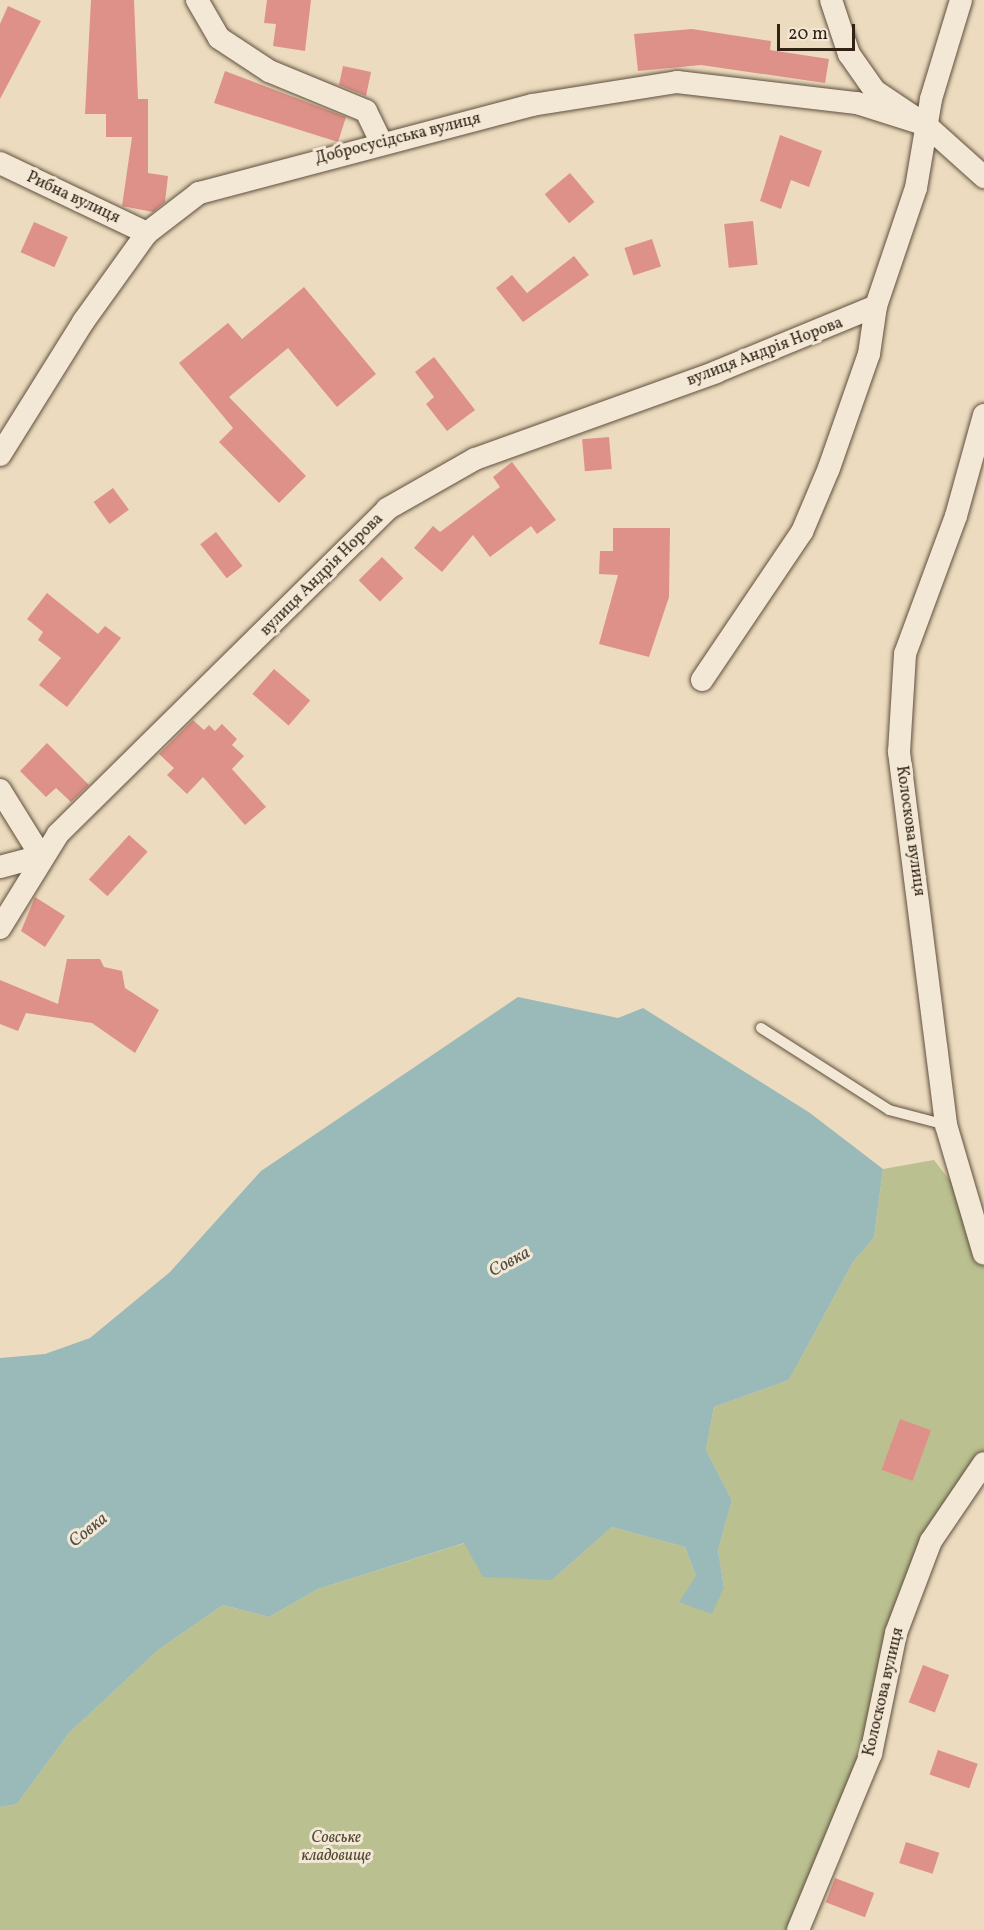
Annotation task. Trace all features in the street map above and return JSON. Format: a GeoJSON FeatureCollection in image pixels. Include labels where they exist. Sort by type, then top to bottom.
{"type":"FeatureCollection","features":[{"type":"Feature","properties":{"kind":"street"},"geometry":{"type":"LineString","coordinates":[[197,0],[219,38],[269,71],[366,111],[381,142]]}},
{"type":"Feature","properties":{"kind":"street"},"geometry":{"type":"LineString","coordinates":[[831,0],[849,54],[875,91],[926,125],[984,177]]}},
{"type":"Feature","properties":{"kind":"street"},"geometry":{"type":"LineString","coordinates":[[702,680],[802,532],[869,354],[876,306],[916,188],[926,125],[962,0]]}},
{"type":"Feature","properties":{"kind":"street","name":"Добросусідська вулиця"},"geometry":{"type":"LineString","coordinates":[[0,454],[83,322],[147,232],[199,193],[381,142],[607,89],[677,82],[857,104],[926,125]]}},
{"type":"Feature","properties":{"kind":"street","name":"Рибна вулиця"},"geometry":{"type":"LineString","coordinates":[[0,163],[147,232]]}},
{"type":"Feature","properties":{"kind":"street","name":"вулиця Андрія Норова"},"geometry":{"type":"LineString","coordinates":[[0,928],[41,856],[387,510],[475,459],[716,372],[876,306]]}},
{"type":"Feature","properties":{"kind":"street","name":"Колоскова вулиця"},"geometry":{"type":"LineString","coordinates":[[984,415],[956,516],[905,654],[899,752],[946,1125],[984,1254]]}},
{"type":"Feature","properties":{"kind":"street"},"geometry":{"type":"LineString","coordinates":[[0,790],[41,856],[0,867]]}},
{"type":"Feature","properties":{"kind":"street","name":"Колоскова вулиця"},"geometry":{"type":"LineString","coordinates":[[798,1930],[871,1754],[896,1633],[931,1541],[984,1463]]}},
{"type":"Feature","properties":{"kind":"lane"},"geometry":{"type":"LineString","coordinates":[[761,1028],[889,1110],[946,1125]]}},
{"type":"Feature","properties":{"kind":"green space","name":"Совське кладовище"},"geometry":{"type":"Polygon","coordinates":[[[934,1160],[969,1205],[984,1254],[984,1463],[931,1541],[871,1754],[798,1930],[0,1930],[0,1807],[17,1804],[69,1733],[158,1650],[223,1605],[269,1617],[318,1589],[465,1543],[552,1580],[612,1527],[685,1547],[696,1576],[724,1587],[718,1550],[732,1500],[706,1450],[714,1407],[789,1380],[853,1262],[874,1238],[883,1169],[934,1160]]]}},
{"type":"Feature","properties":{"kind":"water","name":"Совка"},"geometry":{"type":"Polygon","coordinates":[[[518,997],[618,1018],[643,1008],[810,1113],[883,1169],[874,1238],[853,1262],[789,1380],[714,1407],[706,1450],[732,1500],[718,1550],[724,1587],[712,1614],[679,1602],[696,1576],[685,1547],[612,1527],[552,1580],[483,1577],[464,1543],[318,1589],[269,1617],[223,1605],[158,1650],[69,1733],[17,1804],[0,1807],[0,1358],[45,1354],[90,1338],[170,1272],[261,1171],[518,997]]]}},
{"type":"Feature","properties":{"kind":"building"},"geometry":{"type":"Polygon","coordinates":[[[91,0],[134,0],[138,99],[148,99],[148,173],[168,176],[165,202],[153,212],[122,206],[132,137],[106,137],[106,114],[85,114],[91,0]]]}},
{"type":"Feature","properties":{"kind":"building"},"geometry":{"type":"Polygon","coordinates":[[[267,0],[311,0],[305,51],[273,46],[276,24],[264,23],[267,0]]]}},
{"type":"Feature","properties":{"kind":"building"},"geometry":{"type":"Polygon","coordinates":[[[8,6],[41,21],[0,99],[0,24],[8,6]]]}},
{"type":"Feature","properties":{"kind":"building"},"geometry":{"type":"Polygon","coordinates":[[[692,29],[771,41],[770,50],[829,59],[825,83],[701,65],[638,71],[634,34],[692,29]]]}},
{"type":"Feature","properties":{"kind":"building"},"geometry":{"type":"Polygon","coordinates":[[[343,66],[371,72],[366,96],[339,85],[343,66]]]}},
{"type":"Feature","properties":{"kind":"building"},"geometry":{"type":"Polygon","coordinates":[[[225,71],[346,117],[338,142],[214,103],[225,71]]]}},
{"type":"Feature","properties":{"kind":"building"},"geometry":{"type":"Polygon","coordinates":[[[780,135],[822,151],[809,187],[791,180],[781,209],[760,201],[780,135]]]}},
{"type":"Feature","properties":{"kind":"building"},"geometry":{"type":"Polygon","coordinates":[[[570,173],[594,202],[569,223],[545,194],[570,173]]]}},
{"type":"Feature","properties":{"kind":"building"},"geometry":{"type":"Polygon","coordinates":[[[753,221],[758,265],[729,268],[724,224],[753,221]]]}},
{"type":"Feature","properties":{"kind":"building"},"geometry":{"type":"Polygon","coordinates":[[[34,222],[68,237],[54,267],[21,252],[34,222]]]}},
{"type":"Feature","properties":{"kind":"building"},"geometry":{"type":"Polygon","coordinates":[[[652,239],[661,267],[633,276],[624,248],[652,239]]]}},
{"type":"Feature","properties":{"kind":"building"},"geometry":{"type":"Polygon","coordinates":[[[574,256],[589,275],[523,322],[496,288],[512,275],[527,293],[574,256]]]}},
{"type":"Feature","properties":{"kind":"building"},"geometry":{"type":"Polygon","coordinates":[[[304,287],[376,374],[337,407],[288,348],[229,397],[306,476],[279,503],[219,442],[233,428],[179,363],[228,323],[242,339],[304,287]]]}},
{"type":"Feature","properties":{"kind":"building"},"geometry":{"type":"Polygon","coordinates":[[[434,357],[475,410],[447,431],[426,404],[434,397],[415,372],[434,357]]]}},
{"type":"Feature","properties":{"kind":"building"},"geometry":{"type":"Polygon","coordinates":[[[609,437],[612,469],[585,471],[582,439],[609,437]]]}},
{"type":"Feature","properties":{"kind":"building"},"geometry":{"type":"Polygon","coordinates":[[[512,462],[556,520],[537,534],[531,526],[490,557],[473,535],[442,572],[414,548],[433,526],[440,532],[500,487],[493,477],[512,462]]]}},
{"type":"Feature","properties":{"kind":"building"},"geometry":{"type":"Polygon","coordinates":[[[113,488],[129,510],[109,524],[94,502],[113,488]]]}},
{"type":"Feature","properties":{"kind":"building"},"geometry":{"type":"Polygon","coordinates":[[[613,528],[670,528],[669,597],[649,657],[599,644],[618,575],[599,574],[600,551],[613,551],[613,528]]]}},
{"type":"Feature","properties":{"kind":"building"},"geometry":{"type":"Polygon","coordinates":[[[216,532],[242,566],[227,578],[200,544],[216,532]]]}},
{"type":"Feature","properties":{"kind":"building"},"geometry":{"type":"Polygon","coordinates":[[[382,557],[403,578],[380,602],[359,580],[382,557]]]}},
{"type":"Feature","properties":{"kind":"building"},"geometry":{"type":"Polygon","coordinates":[[[47,593],[98,634],[105,626],[121,638],[67,707],[39,685],[61,658],[38,640],[43,632],[27,619],[47,593]]]}},
{"type":"Feature","properties":{"kind":"building"},"geometry":{"type":"Polygon","coordinates":[[[274,669],[310,700],[289,725],[252,694],[274,669]]]}},
{"type":"Feature","properties":{"kind":"building"},"geometry":{"type":"Polygon","coordinates":[[[193,720],[204,730],[209,725],[215,731],[222,724],[237,739],[232,745],[244,756],[232,769],[266,807],[245,825],[203,777],[187,794],[167,775],[174,768],[159,754],[193,720]]]}},
{"type":"Feature","properties":{"kind":"building"},"geometry":{"type":"Polygon","coordinates":[[[47,743],[89,785],[71,802],[56,788],[46,797],[20,771],[47,743]]]}},
{"type":"Feature","properties":{"kind":"building"},"geometry":{"type":"Polygon","coordinates":[[[129,835],[148,852],[107,896],[89,880],[129,835]]]}},
{"type":"Feature","properties":{"kind":"building"},"geometry":{"type":"Polygon","coordinates":[[[35,897],[65,916],[45,947],[21,931],[35,897]]]}},
{"type":"Feature","properties":{"kind":"building"},"geometry":{"type":"Polygon","coordinates":[[[67,959],[100,959],[104,967],[122,971],[125,988],[159,1010],[135,1053],[92,1023],[26,1013],[18,1031],[0,1024],[0,980],[58,1004],[67,959]]]}},
{"type":"Feature","properties":{"kind":"building"},"geometry":{"type":"Polygon","coordinates":[[[900,1419],[931,1430],[913,1481],[882,1470],[900,1419]]]}},
{"type":"Feature","properties":{"kind":"building"},"geometry":{"type":"Polygon","coordinates":[[[923,1665],[949,1675],[935,1712],[909,1702],[923,1665]]]}},
{"type":"Feature","properties":{"kind":"building"},"geometry":{"type":"Polygon","coordinates":[[[938,1750],[978,1764],[969,1788],[930,1775],[938,1750]]]}},
{"type":"Feature","properties":{"kind":"building"},"geometry":{"type":"Polygon","coordinates":[[[906,1842],[939,1853],[932,1874],[899,1863],[906,1842]]]}},
{"type":"Feature","properties":{"kind":"building"},"geometry":{"type":"Polygon","coordinates":[[[835,1878],[874,1893],[865,1917],[826,1902],[835,1878]]]}}]}
